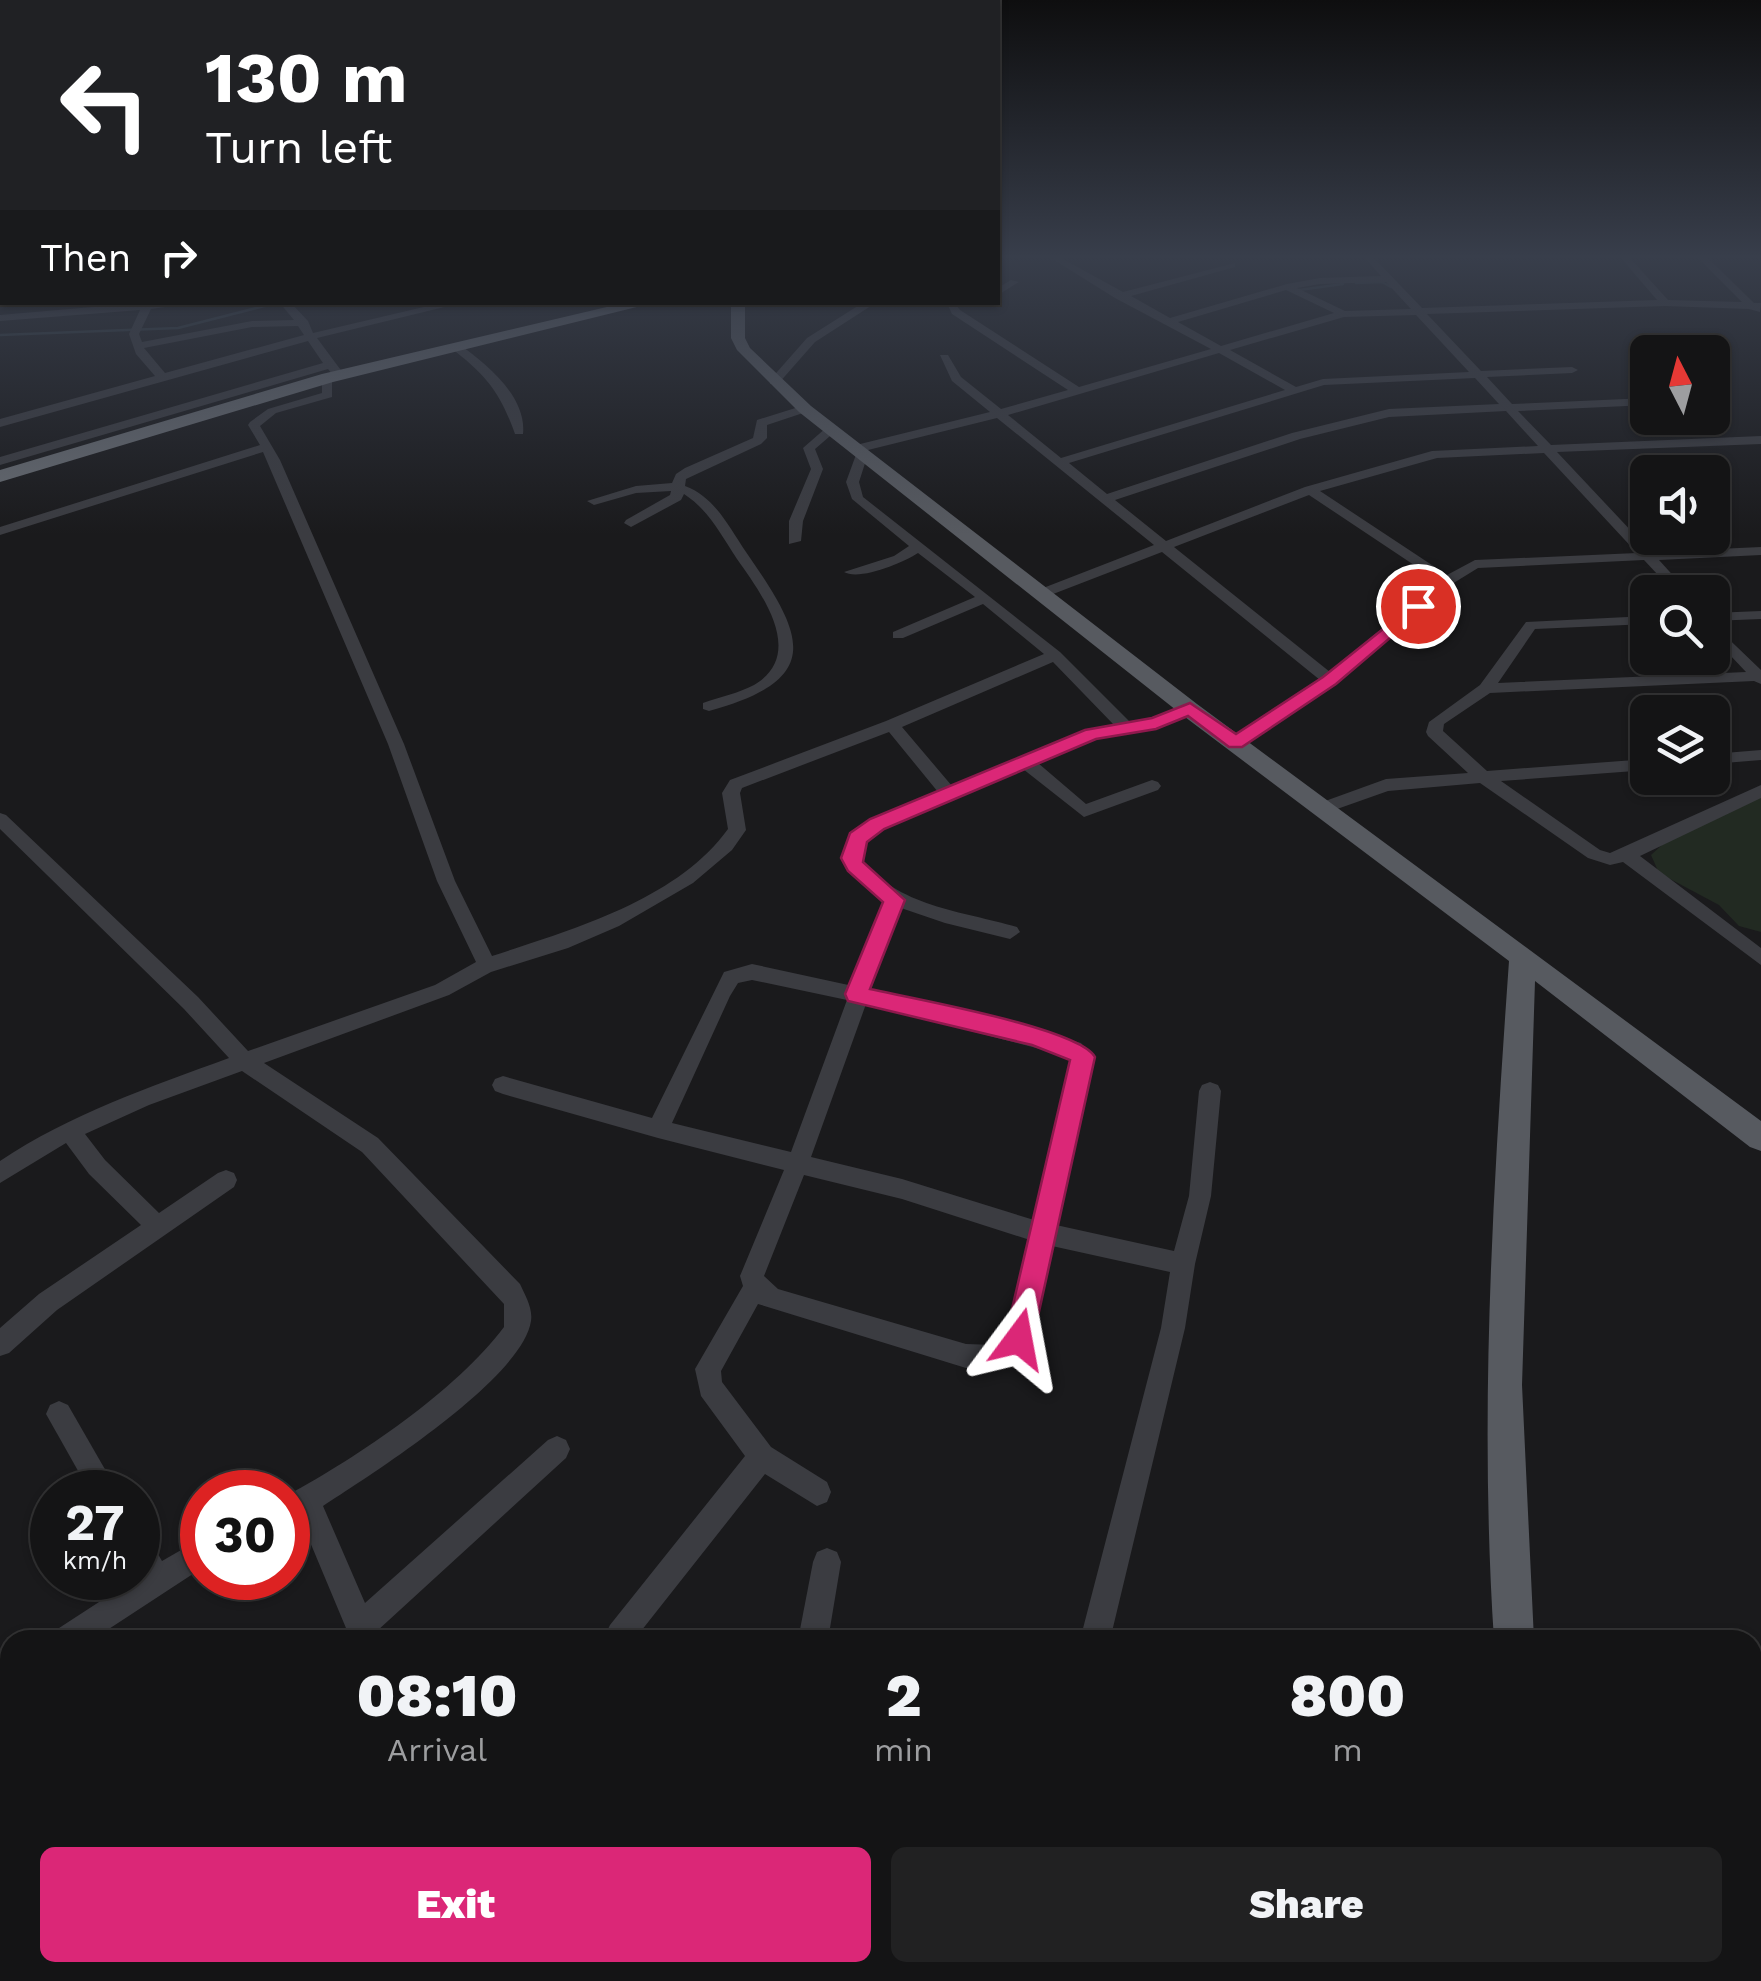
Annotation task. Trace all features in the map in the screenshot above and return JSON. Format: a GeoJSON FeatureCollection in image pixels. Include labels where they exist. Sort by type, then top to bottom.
{"type":"FeatureCollection","features":[{"type":"Feature","properties":{"kind":"highway"},"geometry":{"type":"LineString","coordinates":[[0,476],[332,372],[434,350]]}},
{"type":"Feature","properties":{"kind":"main road"},"geometry":{"type":"LineString","coordinates":[[748,350],[774,382],[831,430],[1190,709],[1761,1138]]}},
{"type":"Feature","properties":{"kind":"main road"},"geometry":{"type":"LineString","coordinates":[[1513,1630],[1507,1568],[1505,1319],[1523,959]]}},
{"type":"Feature","properties":{"kind":"street"},"geometry":{"type":"LineString","coordinates":[[140,350],[162,377]]}},
{"type":"Feature","properties":{"kind":"street"},"geometry":{"type":"LineString","coordinates":[[0,423],[259,350]]}},
{"type":"Feature","properties":{"kind":"street"},"geometry":{"type":"LineString","coordinates":[[317,350],[332,372],[328,395],[255,421],[396,744],[446,882],[486,965]]}},
{"type":"Feature","properties":{"kind":"street"},"geometry":{"type":"LineString","coordinates":[[460,350],[496,383],[518,415],[519,431]]}},
{"type":"Feature","properties":{"kind":"street"},"geometry":{"type":"LineString","coordinates":[[774,382],[802,350]]}},
{"type":"Feature","properties":{"kind":"street"},"geometry":{"type":"LineString","coordinates":[[1015,350],[1078,391]]}},
{"type":"Feature","properties":{"kind":"street"},"geometry":{"type":"LineString","coordinates":[[1124,727],[1095,690],[851,489],[859,451],[1218,350]]}},
{"type":"Feature","properties":{"kind":"street"},"geometry":{"type":"LineString","coordinates":[[1221,350],[1295,391]]}},
{"type":"Feature","properties":{"kind":"street"},"geometry":{"type":"LineString","coordinates":[[1456,350],[1665,575]]}},
{"type":"Feature","properties":{"kind":"street"},"geometry":{"type":"LineString","coordinates":[[944,357],[956,379],[1330,680]]}},
{"type":"Feature","properties":{"kind":"street"},"geometry":{"type":"LineString","coordinates":[[1060,462],[1336,380],[1572,370]]}},
{"type":"Feature","properties":{"kind":"street"},"geometry":{"type":"LineString","coordinates":[[0,461],[332,372]]}},
{"type":"Feature","properties":{"kind":"street"},"geometry":{"type":"LineString","coordinates":[[1105,499],[1359,419],[1412,410],[1630,402]]}},
{"type":"Feature","properties":{"kind":"street"},"geometry":{"type":"LineString","coordinates":[[632,523],[669,502],[679,488],[680,477],[689,471],[758,442],[762,438],[761,422],[805,409]]}},
{"type":"Feature","properties":{"kind":"street"},"geometry":{"type":"LineString","coordinates":[[794,541],[796,521],[816,469],[809,448],[831,430]]}},
{"type":"Feature","properties":{"kind":"street"},"geometry":{"type":"LineString","coordinates":[[1042,593],[1310,490],[1436,454],[1761,440]]}},
{"type":"Feature","properties":{"kind":"street"},"geometry":{"type":"LineString","coordinates":[[0,531],[267,447]]}},
{"type":"Feature","properties":{"kind":"street"},"geometry":{"type":"LineString","coordinates":[[594,500],[636,490],[679,488],[700,501],[726,530],[779,607],[786,633],[778,670],[766,684],[709,706]]}},
{"type":"Feature","properties":{"kind":"street"},"geometry":{"type":"LineString","coordinates":[[1310,490],[1447,581]]}},
{"type":"Feature","properties":{"kind":"street"},"geometry":{"type":"LineString","coordinates":[[851,572],[899,559],[917,547]]}},
{"type":"Feature","properties":{"kind":"street"},"geometry":{"type":"LineString","coordinates":[[1236,743],[1330,680],[1447,581],[1483,562],[1761,551]]}},
{"type":"Feature","properties":{"kind":"street"},"geometry":{"type":"LineString","coordinates":[[898,635],[984,598]]}},
{"type":"Feature","properties":{"kind":"street"},"geometry":{"type":"LineString","coordinates":[[1730,616],[1761,615]]}},
{"type":"Feature","properties":{"kind":"street"},"geometry":{"type":"LineString","coordinates":[[1630,621],[1532,625],[1486,688],[1434,727],[1482,776],[1594,854],[1610,859],[1761,791]]}},
{"type":"Feature","properties":{"kind":"street"},"geometry":{"type":"LineString","coordinates":[[1730,646],[1760,677]]}},
{"type":"Feature","properties":{"kind":"street"},"geometry":{"type":"LineString","coordinates":[[0,1173],[47,1140],[141,1099],[442,990],[486,965],[569,940],[692,874],[725,848],[736,830],[731,793],[736,784],[892,725],[1054,655]]}},
{"type":"Feature","properties":{"kind":"street"},"geometry":{"type":"LineString","coordinates":[[1486,688],[1760,677]]}},
{"type":"Feature","properties":{"kind":"street"},"geometry":{"type":"LineString","coordinates":[[1010,932],[894,900],[855,866],[851,858],[858,838],[877,824],[1091,734],[1156,723],[1190,709]]}},
{"type":"Feature","properties":{"kind":"street"},"geometry":{"type":"LineString","coordinates":[[892,725],[950,794]]}},
{"type":"Feature","properties":{"kind":"street"},"geometry":{"type":"LineString","coordinates":[[1730,758],[1761,755]]}},
{"type":"Feature","properties":{"kind":"street"},"geometry":{"type":"LineString","coordinates":[[1026,762],[1084,811],[1152,786]]}},
{"type":"Feature","properties":{"kind":"street"},"geometry":{"type":"LineString","coordinates":[[1322,808],[1386,786],[1630,765]]}},
{"type":"Feature","properties":{"kind":"street"},"geometry":{"type":"LineString","coordinates":[[0,819],[191,1004],[245,1062],[370,1145],[511,1292],[519,1306],[519,1321],[512,1338],[498,1355],[410,1430],[310,1497]]}},
{"type":"Feature","properties":{"kind":"street"},"geometry":{"type":"LineString","coordinates":[[1626,855],[1761,958]]}},
{"type":"Feature","properties":{"kind":"street"},"geometry":{"type":"LineString","coordinates":[[817,1492],[762,1456],[710,1387],[708,1370],[754,1288],[756,1260],[797,1165],[856,994],[894,900]]}},
{"type":"Feature","properties":{"kind":"street"},"geometry":{"type":"LineString","coordinates":[[658,1129],[711,1010],[731,977],[752,972],[1032,1036],[1074,1049],[1083,1057],[1019,1339],[1008,1355],[994,1359],[966,1356],[771,1299],[754,1288]]}},
{"type":"Feature","properties":{"kind":"street"},"geometry":{"type":"LineString","coordinates":[[503,1085],[658,1129],[902,1190],[1043,1233],[1183,1264]]}},
{"type":"Feature","properties":{"kind":"street"},"geometry":{"type":"LineString","coordinates":[[1098,1630],[1173,1328],[1183,1264],[1200,1196],[1210,1091]]}},
{"type":"Feature","properties":{"kind":"street"},"geometry":{"type":"LineString","coordinates":[[70,1131],[97,1167],[157,1226]]}},
{"type":"Feature","properties":{"kind":"street"},"geometry":{"type":"LineString","coordinates":[[0,1344],[48,1302],[226,1180]]}},
{"type":"Feature","properties":{"kind":"street"},"geometry":{"type":"LineString","coordinates":[[59,1414],[92,1470]]}},
{"type":"Feature","properties":{"kind":"street"},"geometry":{"type":"LineString","coordinates":[[366,1630],[557,1450]]}},
{"type":"Feature","properties":{"kind":"street"},"geometry":{"type":"LineString","coordinates":[[624,1630],[762,1456]]}},
{"type":"Feature","properties":{"kind":"street"},"geometry":{"type":"LineString","coordinates":[[310,1530],[363,1630]]}},
{"type":"Feature","properties":{"kind":"street"},"geometry":{"type":"LineString","coordinates":[[815,1630],[827,1562]]}},
{"type":"Feature","properties":{"kind":"street"},"geometry":{"type":"LineString","coordinates":[[81,1630],[126,1600]]}},
{"type":"Feature","properties":{"kind":"shaded area"},"geometry":{"type":"Polygon","coordinates":[[[1761,794],[1761,932],[1739,926],[1719,905],[1659,873],[1651,855],[1673,835],[1761,794]]]}},
{"type":"Feature","properties":{"kind":"route"},"geometry":{"type":"LineString","coordinates":[[1019,1339],[1083,1057],[1074,1049],[1032,1036],[856,994],[894,900],[855,866],[851,858],[858,838],[877,824],[1091,734],[1156,723],[1190,709],[1236,743],[1330,680],[1418,606]]}}]}
